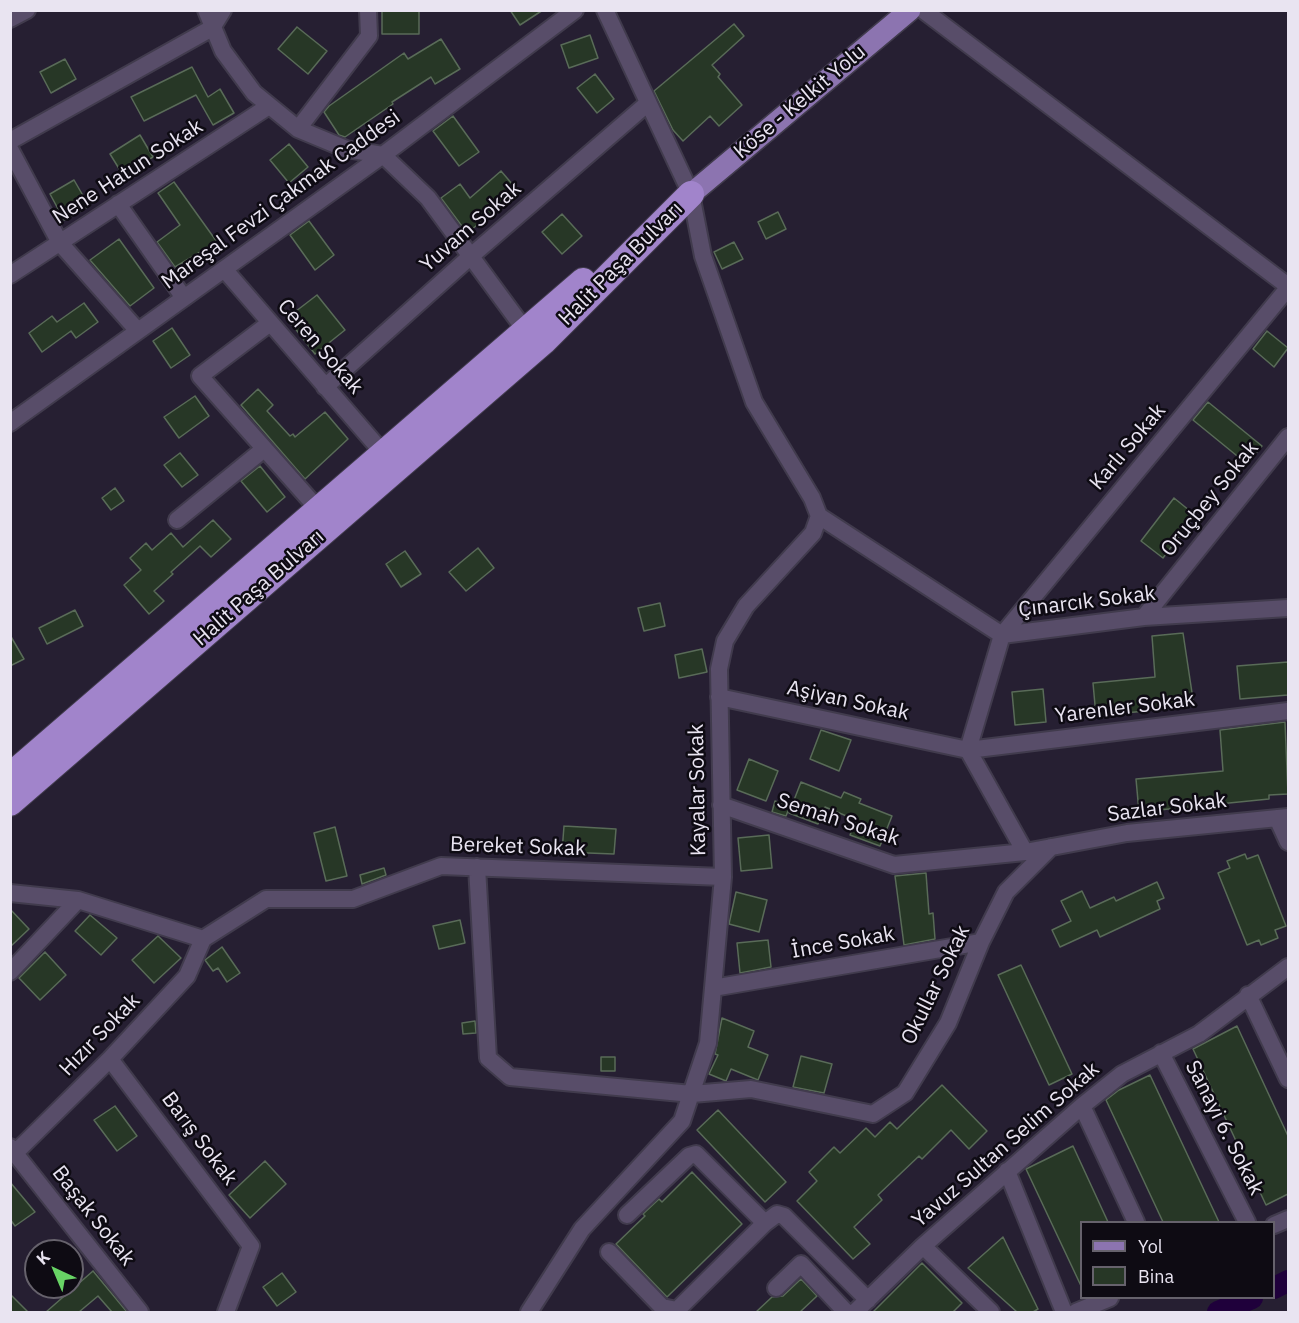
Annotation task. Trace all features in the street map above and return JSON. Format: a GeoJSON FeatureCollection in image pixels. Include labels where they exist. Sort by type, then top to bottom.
{"type":"FeatureCollection","features":[{"type":"Feature","properties":{"kind":"highway","name":"Halit Paşa Bulvarı"},"geometry":{"type":"LineString","coordinates":[[10,776],[525,330],[691,194]]}},
{"type":"Feature","properties":{"kind":"highway","name":"Halit Paşa Bulvarı"},"geometry":{"type":"LineString","coordinates":[[10,803],[543,342],[691,194]]}},
{"type":"Feature","properties":{"kind":"main road","name":"Köse - Kelkit Yolu"},"geometry":{"type":"LineString","coordinates":[[691,194],[910,10]]}},
{"type":"Feature","properties":{"kind":"street"},"geometry":{"type":"LineString","coordinates":[[10,19],[27,10]]}},
{"type":"Feature","properties":{"kind":"street"},"geometry":{"type":"LineString","coordinates":[[206,10],[223,51],[254,93],[298,129],[346,150],[383,155],[428,198],[525,330]]}},
{"type":"Feature","properties":{"kind":"street"},"geometry":{"type":"LineString","coordinates":[[10,141],[212,28],[223,10]]}},
{"type":"Feature","properties":{"kind":"street"},"geometry":{"type":"LineString","coordinates":[[298,129],[369,36],[368,10]]}},
{"type":"Feature","properties":{"kind":"street","name":"Mareşal Fevzi Çakmak Caddesi"},"geometry":{"type":"LineString","coordinates":[[10,423],[383,155],[575,10]]}},
{"type":"Feature","properties":{"kind":"street"},"geometry":{"type":"LineString","coordinates":[[604,10],[691,194],[703,255],[754,402],[813,498],[819,516]]}},
{"type":"Feature","properties":{"kind":"street"},"geometry":{"type":"LineString","coordinates":[[923,10],[1288,287]]}},
{"type":"Feature","properties":{"kind":"street","name":"Yuvam Sokak"},"geometry":{"type":"LineString","coordinates":[[326,387],[471,256],[648,103]]}},
{"type":"Feature","properties":{"kind":"street","name":"Nene Hatun Sokak"},"geometry":{"type":"LineString","coordinates":[[10,275],[269,106]]}},
{"type":"Feature","properties":{"kind":"street"},"geometry":{"type":"LineString","coordinates":[[10,148],[60,243],[138,331]]}},
{"type":"Feature","properties":{"kind":"street"},"geometry":{"type":"LineString","coordinates":[[118,204],[184,298]]}},
{"type":"Feature","properties":{"kind":"street","name":"Ceren Sokak"},"geometry":{"type":"LineString","coordinates":[[224,269],[383,453]]}},
{"type":"Feature","properties":{"kind":"street","name":"Karlı Sokak"},"geometry":{"type":"LineString","coordinates":[[1002,635],[1288,287]]}},
{"type":"Feature","properties":{"kind":"street"},"geometry":{"type":"LineString","coordinates":[[270,323],[200,376],[318,510]]}},
{"type":"Feature","properties":{"kind":"street","name":"Oruçbey Sokak"},"geometry":{"type":"LineString","coordinates":[[1144,617],[1288,437]]}},
{"type":"Feature","properties":{"kind":"street"},"geometry":{"type":"LineString","coordinates":[[177,520],[264,448]]}},
{"type":"Feature","properties":{"kind":"street","name":"Çınarcık Sokak"},"geometry":{"type":"LineString","coordinates":[[819,516],[1002,635],[1144,617],[1288,608]]}},
{"type":"Feature","properties":{"kind":"street","name":"Kayalar Sokak"},"geometry":{"type":"LineString","coordinates":[[692,1094],[708,1043],[723,877],[719,669],[725,641],[746,606],[813,533],[819,516]]}},
{"type":"Feature","properties":{"kind":"street"},"geometry":{"type":"LineString","coordinates":[[1002,635],[968,750],[1025,852]]}},
{"type":"Feature","properties":{"kind":"street","name":"Aşiyan Sokak"},"geometry":{"type":"LineString","coordinates":[[719,697],[968,750]]}},
{"type":"Feature","properties":{"kind":"street","name":"Yarenler Sokak"},"geometry":{"type":"LineString","coordinates":[[968,750],[1288,711]]}},
{"type":"Feature","properties":{"kind":"street","name":"Semah Sokak"},"geometry":{"type":"LineString","coordinates":[[721,805],[894,865],[1025,852],[1051,847]]}},
{"type":"Feature","properties":{"kind":"street"},"geometry":{"type":"LineString","coordinates":[[1283,817],[1288,842]]}},
{"type":"Feature","properties":{"kind":"street","name":"Sazlar Sokak"},"geometry":{"type":"LineString","coordinates":[[1051,847],[1146,838],[1283,817]]}},
{"type":"Feature","properties":{"kind":"street","name":"Okullar Sokak"},"geometry":{"type":"LineString","coordinates":[[477,867],[488,1058],[510,1077],[692,1094],[751,1089],[807,1105],[873,1114],[905,1094],[948,1023],[986,946],[1006,892],[1051,847]]}},
{"type":"Feature","properties":{"kind":"street","name":"Bereket Sokak"},"geometry":{"type":"LineString","coordinates":[[203,939],[266,899],[353,899],[441,866],[723,877]]}},
{"type":"Feature","properties":{"kind":"street"},"geometry":{"type":"LineString","coordinates":[[10,892],[78,900],[203,939]]}},
{"type":"Feature","properties":{"kind":"street"},"geometry":{"type":"LineString","coordinates":[[10,972],[78,900]]}},
{"type":"Feature","properties":{"kind":"street","name":"Hızır Sokak"},"geometry":{"type":"LineString","coordinates":[[13,1150],[110,1059],[187,976],[203,939]]}},
{"type":"Feature","properties":{"kind":"street","name":"İnce Sokak"},"geometry":{"type":"LineString","coordinates":[[713,988],[986,946]]}},
{"type":"Feature","properties":{"kind":"street","name":"Yavuz Sultan Selim Sokak"},"geometry":{"type":"LineString","coordinates":[[855,1312],[868,1300],[878,1282],[923,1246],[947,1218],[1013,1161],[1122,1074],[1199,1034],[1288,967]]}},
{"type":"Feature","properties":{"kind":"street"},"geometry":{"type":"LineString","coordinates":[[1248,995],[1288,1079]]}},
{"type":"Feature","properties":{"kind":"street","name":"Sanayi 6. Sokak"},"geometry":{"type":"LineString","coordinates":[[1161,1053],[1246,1221]]}},
{"type":"Feature","properties":{"kind":"street","name":"Barış Sokak"},"geometry":{"type":"LineString","coordinates":[[110,1059],[251,1246],[226,1312]]}},
{"type":"Feature","properties":{"kind":"street"},"geometry":{"type":"LineString","coordinates":[[529,1312],[582,1229],[682,1121],[692,1094]]}},
{"type":"Feature","properties":{"kind":"street"},"geometry":{"type":"LineString","coordinates":[[1082,1106],[1136,1221]]}},
{"type":"Feature","properties":{"kind":"street","name":"Başak Sokak"},"geometry":{"type":"LineString","coordinates":[[13,1150],[140,1312]]}},
{"type":"Feature","properties":{"kind":"street"},"geometry":{"type":"LineString","coordinates":[[627,1215],[693,1154],[700,1156],[765,1223]]}},
{"type":"Feature","properties":{"kind":"street"},"geometry":{"type":"LineString","coordinates":[[1013,1161],[1064,1312]]}},
{"type":"Feature","properties":{"kind":"street"},"geometry":{"type":"LineString","coordinates":[[609,1252],[662,1307],[677,1310],[765,1223],[777,1214],[784,1216],[868,1300]]}},
{"type":"Feature","properties":{"kind":"street"},"geometry":{"type":"LineString","coordinates":[[923,1246],[991,1312]]}},
{"type":"Feature","properties":{"kind":"street"},"geometry":{"type":"LineString","coordinates":[[776,1287],[801,1264],[846,1312]]}},
{"type":"Feature","properties":{"kind":"street"},"geometry":{"type":"LineString","coordinates":[[1076,1312],[1108,1299]]}},
{"type":"Feature","properties":{"kind":"building"},"geometry":{"type":"Polygon","coordinates":[[[382,10],[419,10],[419,34],[382,34],[382,10]]]}},
{"type":"Feature","properties":{"kind":"building"},"geometry":{"type":"Polygon","coordinates":[[[510,10],[543,10],[520,25],[510,10]]]}},
{"type":"Feature","properties":{"kind":"building"},"geometry":{"type":"Polygon","coordinates":[[[734,24],[744,36],[712,65],[720,74],[718,77],[742,105],[719,126],[710,116],[683,141],[673,130],[654,91],[734,24]]]}},
{"type":"Feature","properties":{"kind":"building"},"geometry":{"type":"Polygon","coordinates":[[[297,27],[327,51],[308,74],[278,49],[297,27]]]}},
{"type":"Feature","properties":{"kind":"building"},"geometry":{"type":"Polygon","coordinates":[[[590,35],[598,58],[569,68],[561,45],[590,35]]]}},
{"type":"Feature","properties":{"kind":"building"},"geometry":{"type":"Polygon","coordinates":[[[441,39],[460,69],[435,84],[431,77],[392,102],[393,104],[345,137],[339,135],[324,112],[329,106],[404,53],[408,59],[441,39]]]}},
{"type":"Feature","properties":{"kind":"building"},"geometry":{"type":"Polygon","coordinates":[[[65,59],[76,79],[51,93],[40,72],[65,59]]]}},
{"type":"Feature","properties":{"kind":"building"},"geometry":{"type":"Polygon","coordinates":[[[192,67],[208,97],[220,89],[234,113],[213,125],[196,95],[144,121],[131,97],[192,67]]]}},
{"type":"Feature","properties":{"kind":"building"},"geometry":{"type":"Polygon","coordinates":[[[595,74],[614,99],[597,113],[577,88],[595,74]]]}},
{"type":"Feature","properties":{"kind":"building"},"geometry":{"type":"Polygon","coordinates":[[[453,116],[479,152],[459,166],[433,131],[453,116]]]}},
{"type":"Feature","properties":{"kind":"building"},"geometry":{"type":"Polygon","coordinates":[[[140,135],[153,157],[123,175],[110,154],[140,135]]]}},
{"type":"Feature","properties":{"kind":"building"},"geometry":{"type":"Polygon","coordinates":[[[289,144],[308,167],[289,183],[270,160],[289,144]]]}},
{"type":"Feature","properties":{"kind":"building"},"geometry":{"type":"Polygon","coordinates":[[[501,171],[519,192],[467,233],[441,198],[460,184],[470,198],[501,171]]]}},
{"type":"Feature","properties":{"kind":"building"},"geometry":{"type":"Polygon","coordinates":[[[74,180],[89,206],[64,220],[50,194],[74,180]]]}},
{"type":"Feature","properties":{"kind":"building"},"geometry":{"type":"Polygon","coordinates":[[[174,182],[217,242],[175,267],[157,242],[180,225],[158,193],[174,182]]]}},
{"type":"Feature","properties":{"kind":"building"},"geometry":{"type":"Polygon","coordinates":[[[778,212],[786,229],[766,239],[758,222],[778,212]]]}},
{"type":"Feature","properties":{"kind":"building"},"geometry":{"type":"Polygon","coordinates":[[[562,214],[582,236],[562,254],[542,232],[562,214]]]}},
{"type":"Feature","properties":{"kind":"building"},"geometry":{"type":"Polygon","coordinates":[[[309,221],[334,255],[315,270],[290,235],[309,221]]]}},
{"type":"Feature","properties":{"kind":"building"},"geometry":{"type":"Polygon","coordinates":[[[119,239],[154,288],[130,306],[90,260],[119,239]]]}},
{"type":"Feature","properties":{"kind":"building"},"geometry":{"type":"Polygon","coordinates":[[[734,242],[743,259],[722,269],[714,252],[734,242]]]}},
{"type":"Feature","properties":{"kind":"building"},"geometry":{"type":"Polygon","coordinates":[[[317,295],[345,330],[315,354],[287,318],[317,295]]]}},
{"type":"Feature","properties":{"kind":"building"},"geometry":{"type":"Polygon","coordinates":[[[84,303],[98,322],[76,338],[71,331],[42,352],[29,333],[52,316],[57,322],[84,303]]]}},
{"type":"Feature","properties":{"kind":"building"},"geometry":{"type":"Polygon","coordinates":[[[172,328],[190,355],[171,368],[153,341],[172,328]]]}},
{"type":"Feature","properties":{"kind":"building"},"geometry":{"type":"Polygon","coordinates":[[[1267,331],[1288,348],[1274,367],[1253,349],[1267,331]]]}},
{"type":"Feature","properties":{"kind":"building"},"geometry":{"type":"Polygon","coordinates":[[[258,389],[273,405],[267,411],[290,436],[293,434],[295,437],[325,412],[348,439],[305,479],[241,405],[258,389]]]}},
{"type":"Feature","properties":{"kind":"building"},"geometry":{"type":"Polygon","coordinates":[[[195,396],[209,416],[179,438],[164,417],[195,396]]]}},
{"type":"Feature","properties":{"kind":"building"},"geometry":{"type":"Polygon","coordinates":[[[1208,402],[1262,446],[1247,464],[1193,420],[1208,402]]]}},
{"type":"Feature","properties":{"kind":"building"},"geometry":{"type":"Polygon","coordinates":[[[180,453],[198,475],[182,487],[164,465],[180,453]]]}},
{"type":"Feature","properties":{"kind":"building"},"geometry":{"type":"Polygon","coordinates":[[[260,466],[285,497],[267,512],[241,481],[260,466]]]}},
{"type":"Feature","properties":{"kind":"building"},"geometry":{"type":"Polygon","coordinates":[[[115,488],[124,501],[111,510],[102,498],[115,488]]]}},
{"type":"Feature","properties":{"kind":"building"},"geometry":{"type":"Polygon","coordinates":[[[1174,498],[1195,515],[1163,558],[1141,541],[1174,498]]]}},
{"type":"Feature","properties":{"kind":"building"},"geometry":{"type":"Polygon","coordinates":[[[213,520],[231,539],[211,557],[200,546],[171,572],[173,574],[154,591],[164,601],[149,614],[124,585],[141,570],[130,558],[146,543],[152,550],[171,533],[183,547],[213,520]]]}},
{"type":"Feature","properties":{"kind":"building"},"geometry":{"type":"Polygon","coordinates":[[[478,548],[494,568],[466,591],[449,572],[478,548]]]}},
{"type":"Feature","properties":{"kind":"building"},"geometry":{"type":"Polygon","coordinates":[[[405,551],[421,574],[401,587],[386,564],[405,551]]]}},
{"type":"Feature","properties":{"kind":"building"},"geometry":{"type":"Polygon","coordinates":[[[660,603],[665,626],[644,631],[638,608],[660,603]]]}},
{"type":"Feature","properties":{"kind":"building"},"geometry":{"type":"Polygon","coordinates":[[[75,610],[83,626],[47,644],[39,628],[75,610]]]}},
{"type":"Feature","properties":{"kind":"building"},"geometry":{"type":"Polygon","coordinates":[[[1183,633],[1194,706],[1096,716],[1093,683],[1155,677],[1152,636],[1183,633]]]}},
{"type":"Feature","properties":{"kind":"building"},"geometry":{"type":"Polygon","coordinates":[[[10,635],[24,659],[10,666],[10,635]]]}},
{"type":"Feature","properties":{"kind":"building"},"geometry":{"type":"Polygon","coordinates":[[[702,649],[707,672],[679,678],[675,655],[702,649]]]}},
{"type":"Feature","properties":{"kind":"building"},"geometry":{"type":"Polygon","coordinates":[[[1288,662],[1288,695],[1240,699],[1237,666],[1288,662]]]}},
{"type":"Feature","properties":{"kind":"building"},"geometry":{"type":"Polygon","coordinates":[[[1043,689],[1046,722],[1015,725],[1012,692],[1043,689]]]}},
{"type":"Feature","properties":{"kind":"building"},"geometry":{"type":"Polygon","coordinates":[[[1285,722],[1288,794],[1269,795],[1269,799],[1139,812],[1136,779],[1223,771],[1220,730],[1285,722]]]}},
{"type":"Feature","properties":{"kind":"building"},"geometry":{"type":"Polygon","coordinates":[[[821,730],[851,740],[839,771],[810,759],[821,730]]]}},
{"type":"Feature","properties":{"kind":"building"},"geometry":{"type":"Polygon","coordinates":[[[749,759],[778,771],[766,801],[737,790],[749,759]]]}},
{"type":"Feature","properties":{"kind":"building"},"geometry":{"type":"Polygon","coordinates":[[[801,782],[841,798],[844,792],[861,799],[859,803],[892,816],[880,846],[850,835],[856,820],[825,807],[818,824],[789,813],[801,782]]]}},
{"type":"Feature","properties":{"kind":"building"},"geometry":{"type":"Polygon","coordinates":[[[775,801],[790,806],[786,816],[772,812],[775,801]]]}},
{"type":"Feature","properties":{"kind":"building"},"geometry":{"type":"Polygon","coordinates":[[[564,826],[616,829],[614,854],[562,852],[564,826]]]}},
{"type":"Feature","properties":{"kind":"building"},"geometry":{"type":"Polygon","coordinates":[[[335,827],[347,876],[326,881],[314,833],[335,827]]]}},
{"type":"Feature","properties":{"kind":"building"},"geometry":{"type":"Polygon","coordinates":[[[769,835],[772,868],[741,871],[738,838],[769,835]]]}},
{"type":"Feature","properties":{"kind":"building"},"geometry":{"type":"Polygon","coordinates":[[[1245,854],[1247,859],[1258,855],[1286,926],[1275,930],[1278,938],[1261,945],[1259,940],[1247,945],[1218,873],[1230,868],[1227,861],[1245,854]]]}},
{"type":"Feature","properties":{"kind":"building"},"geometry":{"type":"Polygon","coordinates":[[[384,868],[386,875],[362,884],[360,875],[384,868]]]}},
{"type":"Feature","properties":{"kind":"building"},"geometry":{"type":"Polygon","coordinates":[[[926,873],[929,914],[933,913],[935,939],[904,945],[895,876],[926,873]]]}},
{"type":"Feature","properties":{"kind":"building"},"geometry":{"type":"Polygon","coordinates":[[[1157,882],[1164,898],[1157,901],[1160,909],[1100,937],[1097,930],[1060,947],[1052,930],[1071,921],[1061,901],[1082,891],[1090,908],[1114,897],[1116,901],[1157,882]]]}},
{"type":"Feature","properties":{"kind":"building"},"geometry":{"type":"Polygon","coordinates":[[[736,892],[767,900],[759,932],[729,924],[736,892]]]}},
{"type":"Feature","properties":{"kind":"building"},"geometry":{"type":"Polygon","coordinates":[[[10,909],[29,929],[10,947],[10,909]]]}},
{"type":"Feature","properties":{"kind":"building"},"geometry":{"type":"Polygon","coordinates":[[[90,915],[117,938],[101,955],[75,931],[90,915]]]}},
{"type":"Feature","properties":{"kind":"building"},"geometry":{"type":"Polygon","coordinates":[[[460,920],[465,943],[439,949],[433,926],[460,920]]]}},
{"type":"Feature","properties":{"kind":"building"},"geometry":{"type":"Polygon","coordinates":[[[158,936],[181,958],[154,983],[132,960],[158,936]]]}},
{"type":"Feature","properties":{"kind":"building"},"geometry":{"type":"Polygon","coordinates":[[[768,940],[771,967],[740,973],[737,943],[768,940]]]}},
{"type":"Feature","properties":{"kind":"building"},"geometry":{"type":"Polygon","coordinates":[[[222,947],[240,973],[227,982],[218,968],[213,971],[205,960],[222,947]]]}},
{"type":"Feature","properties":{"kind":"building"},"geometry":{"type":"Polygon","coordinates":[[[45,952],[66,975],[40,1000],[19,978],[45,952]]]}},
{"type":"Feature","properties":{"kind":"building"},"geometry":{"type":"Polygon","coordinates":[[[1021,965],[1072,1074],[1049,1085],[998,975],[1021,965]]]}},
{"type":"Feature","properties":{"kind":"building"},"geometry":{"type":"Polygon","coordinates":[[[722,1018],[754,1031],[748,1047],[768,1055],[758,1080],[731,1069],[726,1081],[709,1074],[718,1055],[715,1054],[722,1018]]]}},
{"type":"Feature","properties":{"kind":"building"},"geometry":{"type":"Polygon","coordinates":[[[475,1021],[476,1033],[463,1034],[462,1023],[475,1021]]]}},
{"type":"Feature","properties":{"kind":"building"},"geometry":{"type":"Polygon","coordinates":[[[1237,1026],[1288,1136],[1288,1194],[1266,1205],[1193,1049],[1237,1026]]]}},
{"type":"Feature","properties":{"kind":"building"},"geometry":{"type":"Polygon","coordinates":[[[801,1056],[832,1064],[824,1093],[793,1087],[801,1056]]]}},
{"type":"Feature","properties":{"kind":"building"},"geometry":{"type":"Polygon","coordinates":[[[601,1057],[615,1057],[615,1071],[601,1071],[601,1057]]]}},
{"type":"Feature","properties":{"kind":"building"},"geometry":{"type":"Polygon","coordinates":[[[1150,1075],[1219,1221],[1163,1221],[1106,1100],[1119,1090],[1150,1075]]]}},
{"type":"Feature","properties":{"kind":"building"},"geometry":{"type":"Polygon","coordinates":[[[942,1085],[987,1131],[969,1149],[951,1130],[922,1159],[919,1156],[878,1195],[882,1200],[854,1227],[870,1244],[853,1259],[797,1201],[817,1181],[809,1172],[834,1147],[840,1153],[866,1128],[875,1137],[890,1122],[897,1129],[942,1085]]]}},
{"type":"Feature","properties":{"kind":"building"},"geometry":{"type":"Polygon","coordinates":[[[115,1106],[137,1136],[117,1151],[94,1120],[115,1106]]]}},
{"type":"Feature","properties":{"kind":"building"},"geometry":{"type":"Polygon","coordinates":[[[718,1110],[786,1182],[765,1202],[697,1130],[718,1110]]]}},
{"type":"Feature","properties":{"kind":"building"},"geometry":{"type":"Polygon","coordinates":[[[1073,1146],[1108,1221],[1080,1221],[1080,1284],[1026,1169],[1073,1146]]]}},
{"type":"Feature","properties":{"kind":"building"},"geometry":{"type":"Polygon","coordinates":[[[265,1161],[286,1184],[250,1218],[229,1195],[265,1161]]]}},
{"type":"Feature","properties":{"kind":"building"},"geometry":{"type":"Polygon","coordinates":[[[692,1172],[742,1224],[667,1297],[616,1244],[645,1216],[643,1214],[659,1199],[662,1202],[692,1172]]]}},
{"type":"Feature","properties":{"kind":"building"},"geometry":{"type":"Polygon","coordinates":[[[10,1182],[35,1212],[15,1226],[10,1219],[10,1182]]]}},
{"type":"Feature","properties":{"kind":"building"},"geometry":{"type":"Polygon","coordinates":[[[1003,1237],[1038,1309],[1033,1312],[1017,1312],[968,1268],[1003,1237]]]}},
{"type":"Feature","properties":{"kind":"building"},"geometry":{"type":"Polygon","coordinates":[[[922,1263],[962,1303],[953,1312],[873,1312],[922,1263]]]}},
{"type":"Feature","properties":{"kind":"building"},"geometry":{"type":"Polygon","coordinates":[[[93,1271],[127,1312],[112,1312],[98,1296],[79,1312],[46,1312],[61,1299],[84,1299],[84,1279],[93,1271]]]}},
{"type":"Feature","properties":{"kind":"building"},"geometry":{"type":"Polygon","coordinates":[[[282,1273],[296,1292],[277,1306],[263,1287],[282,1273]]]}},
{"type":"Feature","properties":{"kind":"building"},"geometry":{"type":"Polygon","coordinates":[[[801,1279],[817,1296],[800,1312],[756,1312],[772,1297],[783,1296],[801,1279]]]}},
{"type":"Feature","properties":{"kind":"building"},"geometry":{"type":"Polygon","coordinates":[[[10,1294],[28,1312],[10,1312],[10,1294]]]}},
{"type":"Feature","properties":{"kind":"waterway"},"geometry":{"type":"LineString","coordinates":[[1275,1288],[1288,1281]]}},
{"type":"Feature","properties":{"kind":"waterway"},"geometry":{"type":"LineString","coordinates":[[1218,1312],[1250,1299]]}}]}
